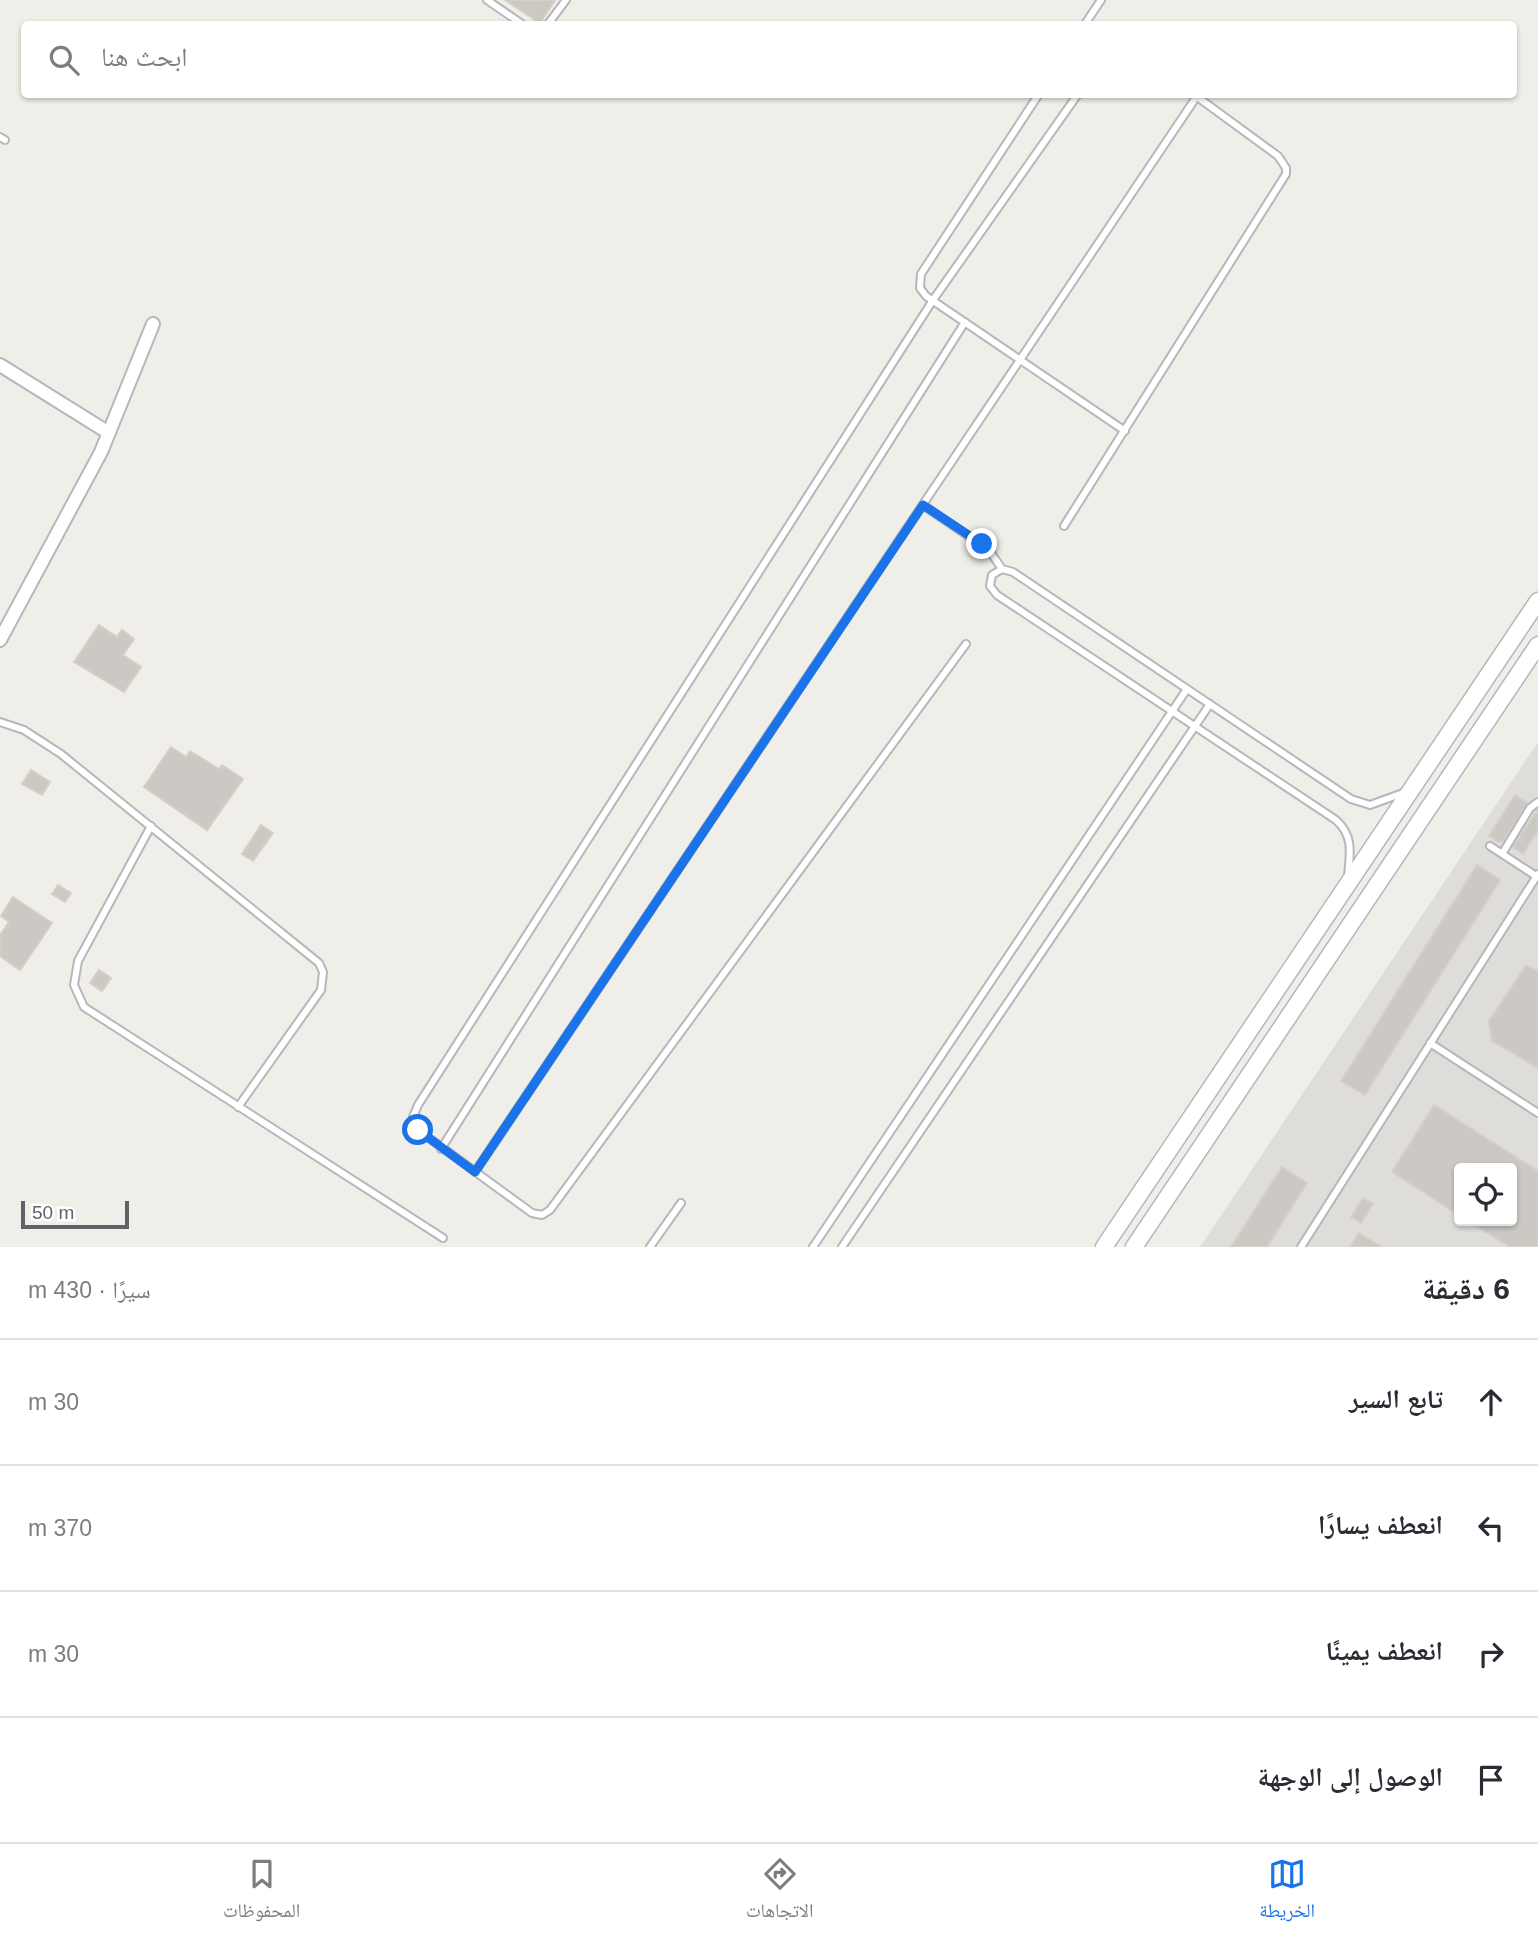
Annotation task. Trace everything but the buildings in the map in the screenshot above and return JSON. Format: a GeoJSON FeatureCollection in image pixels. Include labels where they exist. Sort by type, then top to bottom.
{"type":"FeatureCollection","features":[{"type":"Feature","properties":{"kind":"street"},"geometry":{"type":"LineString","coordinates":[[0,640],[86,484],[110,433],[153,324]]}},
{"type":"Feature","properties":{"kind":"street"},"geometry":{"type":"LineString","coordinates":[[0,365],[110,433]]}},
{"type":"Feature","properties":{"kind":"street"},"geometry":{"type":"LineString","coordinates":[[1104,1247],[1538,601]]}},
{"type":"Feature","properties":{"kind":"street"},"geometry":{"type":"LineString","coordinates":[[1134,1247],[1538,645]]}},
{"type":"Feature","properties":{"kind":"street"},"geometry":{"type":"LineString","coordinates":[[1394,815],[1399,831],[1410,834],[1414,830]]}},
{"type":"Feature","properties":{"kind":"lane"},"geometry":{"type":"LineString","coordinates":[[487,0],[518,21]]}},
{"type":"Feature","properties":{"kind":"lane"},"geometry":{"type":"LineString","coordinates":[[550,21],[566,0]]}},
{"type":"Feature","properties":{"kind":"lane"},"geometry":{"type":"LineString","coordinates":[[1087,21],[1101,0]]}},
{"type":"Feature","properties":{"kind":"lane"},"geometry":{"type":"LineString","coordinates":[[1036,98],[921,274],[920,288],[965,323],[1125,431]]}},
{"type":"Feature","properties":{"kind":"lane"},"geometry":{"type":"LineString","coordinates":[[966,643],[550,1210],[542,1215],[532,1213],[442,1149],[414,1124],[418,1105],[933,300],[1075,98]]}},
{"type":"Feature","properties":{"kind":"lane"},"geometry":{"type":"LineString","coordinates":[[475,1172],[1193,98]]}},
{"type":"Feature","properties":{"kind":"lane"},"geometry":{"type":"LineString","coordinates":[[1064,526],[1286,174],[1286,168],[1278,156],[1199,98]]}},
{"type":"Feature","properties":{"kind":"lane"},"geometry":{"type":"LineString","coordinates":[[442,1149],[965,323]]}},
{"type":"Feature","properties":{"kind":"lane"},"geometry":{"type":"LineString","coordinates":[[923,505],[989,550],[1002,569],[1013,572],[1360,803],[1380,803],[1414,787]]}},
{"type":"Feature","properties":{"kind":"lane"},"geometry":{"type":"LineString","coordinates":[[1002,569],[990,580],[997,595],[1343,827],[1350,844],[1348,883]]}},
{"type":"Feature","properties":{"kind":"lane"},"geometry":{"type":"LineString","coordinates":[[813,1247],[1187,689]]}},
{"type":"Feature","properties":{"kind":"lane"},"geometry":{"type":"LineString","coordinates":[[842,1247],[1210,704]]}},
{"type":"Feature","properties":{"kind":"lane"},"geometry":{"type":"LineString","coordinates":[[0,722],[43,741],[313,956],[323,972],[317,998],[238,1107]]}},
{"type":"Feature","properties":{"kind":"lane"},"geometry":{"type":"LineString","coordinates":[[1502,853],[1530,808],[1538,802]]}},
{"type":"Feature","properties":{"kind":"lane"},"geometry":{"type":"LineString","coordinates":[[151,826],[78,961],[75,972],[77,997],[93,1016],[443,1238]]}},
{"type":"Feature","properties":{"kind":"lane"},"geometry":{"type":"LineString","coordinates":[[1301,1247],[1537,875],[1490,846]]}},
{"type":"Feature","properties":{"kind":"lane"},"geometry":{"type":"LineString","coordinates":[[1430,1043],[1538,1113]]}},
{"type":"Feature","properties":{"kind":"lane"},"geometry":{"type":"LineString","coordinates":[[650,1247],[681,1203]]}},
{"type":"Feature","properties":{"kind":"shaded area"},"geometry":{"type":"Polygon","coordinates":[[[1538,742],[1538,1247],[1200,1247],[1538,742]]]}},
{"type":"Feature","properties":{"kind":"route"},"geometry":{"type":"LineString","coordinates":[[418,1130],[475,1172],[923,505],[982,544]]}}]}
